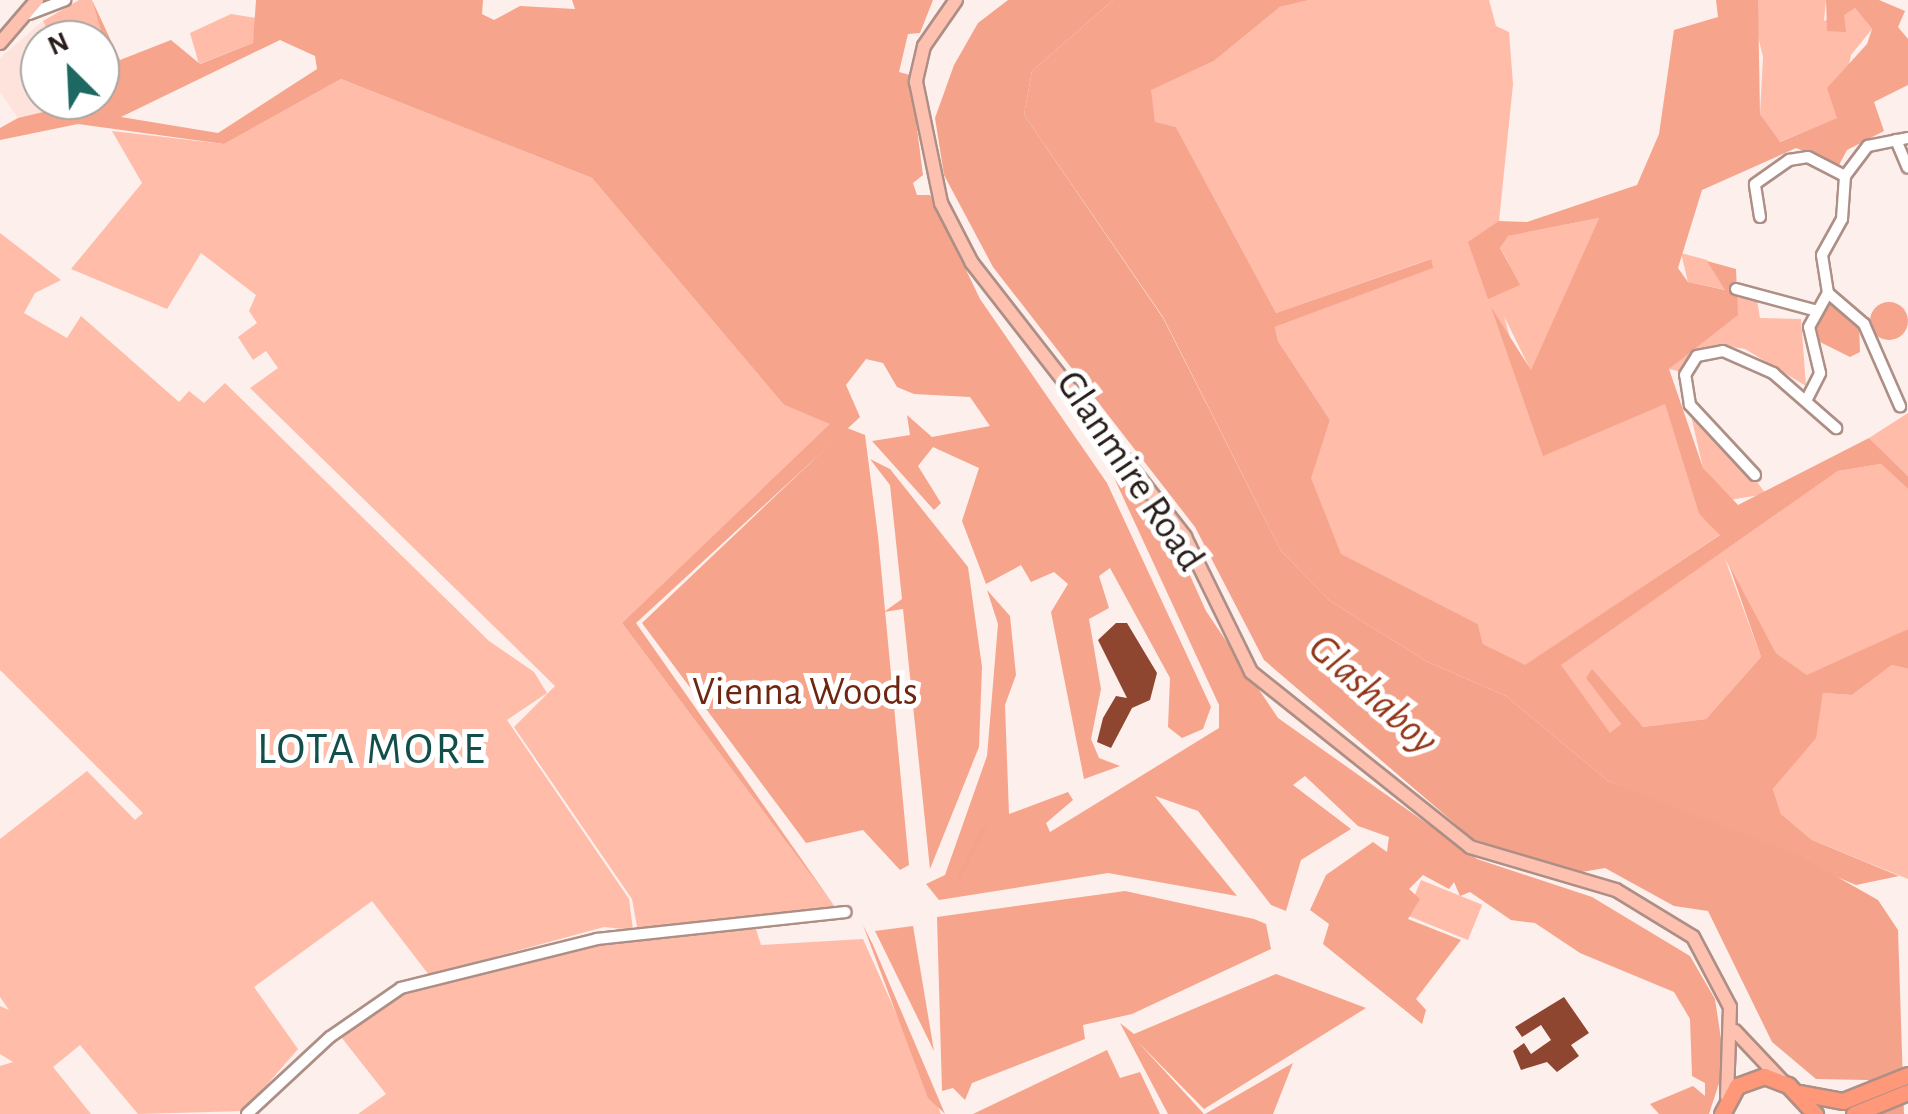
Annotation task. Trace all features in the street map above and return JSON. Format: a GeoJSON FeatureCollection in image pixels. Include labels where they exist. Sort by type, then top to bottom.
{"type":"FeatureCollection","features":[{"type":"Feature","properties":{"kind":"highway"},"geometry":{"type":"LineString","coordinates":[[1854,1114],[1908,1076]]}},
{"type":"Feature","properties":{"kind":"highway"},"geometry":{"type":"LineString","coordinates":[[1722,1114],[1727,1097],[1750,1078],[1838,1101],[1908,1092]]}},
{"type":"Feature","properties":{"kind":"highway"},"geometry":{"type":"LineString","coordinates":[[1790,1087],[1815,1114]]}},
{"type":"Feature","properties":{"kind":"main road"},"geometry":{"type":"LineString","coordinates":[[0,43],[29,14],[37,0]]}},
{"type":"Feature","properties":{"kind":"main road","name":"Glanmire Road"},"geometry":{"type":"LineString","coordinates":[[956,0],[924,46],[916,82],[941,203],[972,263],[1185,537],[1251,672],[1470,847],[1616,890],[1667,916],[1710,962],[1734,1030],[1727,1097]]}},
{"type":"Feature","properties":{"kind":"main road"},"geometry":{"type":"LineString","coordinates":[[1734,1030],[1790,1087]]}},
{"type":"Feature","properties":{"kind":"street"},"geometry":{"type":"LineString","coordinates":[[29,14],[65,0]]}},
{"type":"Feature","properties":{"kind":"street"},"geometry":{"type":"LineString","coordinates":[[1900,406],[1894,379],[1854,310],[1828,293],[1822,255],[1842,219],[1846,176],[1858,154],[1902,139],[1908,168]]}},
{"type":"Feature","properties":{"kind":"street"},"geometry":{"type":"LineString","coordinates":[[1760,217],[1755,184],[1789,160],[1808,156],[1846,176]]}},
{"type":"Feature","properties":{"kind":"street"},"geometry":{"type":"LineString","coordinates":[[1736,290],[1814,310]]}},
{"type":"Feature","properties":{"kind":"street"},"geometry":{"type":"LineString","coordinates":[[1807,399],[1819,384],[1808,340],[1814,310],[1828,293]]}},
{"type":"Feature","properties":{"kind":"street"},"geometry":{"type":"LineString","coordinates":[[1755,475],[1747,459],[1686,396],[1697,356],[1737,356],[1807,399],[1836,428]]}},
{"type":"Feature","properties":{"kind":"street"},"geometry":{"type":"LineString","coordinates":[[1894,379],[1908,373]]}},
{"type":"Feature","properties":{"kind":"street"},"geometry":{"type":"LineString","coordinates":[[247,1114],[330,1037],[401,988],[596,939],[846,912]]}},
{"type":"Feature","properties":{"kind":"shaded area"},"geometry":{"type":"Polygon","coordinates":[[[79,0],[92,0],[98,20],[45,20],[79,0]]]}},
{"type":"Feature","properties":{"kind":"shaded area"},"geometry":{"type":"Polygon","coordinates":[[[1309,0],[1489,0],[1496,26],[1509,32],[1513,84],[1499,221],[1489,232],[1512,268],[1500,248],[1507,236],[1599,218],[1531,371],[1504,316],[1543,455],[1665,403],[1699,514],[1721,534],[1525,666],[1483,644],[1478,624],[1340,554],[1310,478],[1330,420],[1278,341],[1275,327],[1432,268],[1430,259],[1276,313],[1176,127],[1155,123],[1150,90],[1214,61],[1280,7],[1309,0]]]}},
{"type":"Feature","properties":{"kind":"shaded area"},"geometry":{"type":"Polygon","coordinates":[[[1758,0],[1826,0],[1824,21],[1855,8],[1872,29],[1851,55],[1838,118],[1779,142],[1760,114],[1763,57],[1751,7],[1758,0]]]}},
{"type":"Feature","properties":{"kind":"shaded area"},"geometry":{"type":"Polygon","coordinates":[[[231,14],[256,18],[253,43],[199,64],[190,33],[231,14]]]}},
{"type":"Feature","properties":{"kind":"shaded area"},"geometry":{"type":"Polygon","coordinates":[[[20,41],[20,118],[0,92],[0,58],[20,41]]]}},
{"type":"Feature","properties":{"kind":"shaded area"},"geometry":{"type":"Polygon","coordinates":[[[341,79],[592,178],[784,405],[831,424],[622,623],[835,907],[638,932],[632,899],[514,727],[555,686],[250,388],[278,368],[266,351],[253,360],[238,337],[257,323],[249,311],[256,295],[201,253],[167,309],[71,269],[142,183],[112,131],[224,144],[341,79]]]}},
{"type":"Feature","properties":{"kind":"shaded area"},"geometry":{"type":"Polygon","coordinates":[[[0,233],[61,280],[35,293],[24,313],[67,338],[81,316],[179,402],[189,391],[204,403],[225,383],[489,641],[534,672],[547,693],[507,720],[629,899],[633,930],[604,927],[429,975],[372,901],[254,987],[298,1049],[244,1111],[138,1114],[80,1045],[53,1067],[91,1114],[0,1114],[0,1066],[13,1062],[0,1054],[0,1006],[9,1010],[0,997],[0,839],[87,771],[135,820],[143,813],[0,670],[0,233]]]}},
{"type":"Feature","properties":{"kind":"shaded area"},"geometry":{"type":"Polygon","coordinates":[[[1681,253],[1707,260],[1726,290],[1688,282],[1681,253]]]}},
{"type":"Feature","properties":{"kind":"shaded area"},"geometry":{"type":"Polygon","coordinates":[[[1731,296],[1757,300],[1760,318],[1801,319],[1806,386],[1745,349],[1721,345],[1683,372],[1668,369],[1721,328],[1731,296]]]}},
{"type":"Feature","properties":{"kind":"shaded area"},"geometry":{"type":"Polygon","coordinates":[[[1689,407],[1766,494],[1729,500],[1703,468],[1689,407]]]}},
{"type":"Feature","properties":{"kind":"shaded area"},"geometry":{"type":"Polygon","coordinates":[[[1908,413],[1908,476],[1869,438],[1908,413]]]}},
{"type":"Feature","properties":{"kind":"shaded area"},"geometry":{"type":"Polygon","coordinates":[[[1881,464],[1908,489],[1908,629],[1808,676],[1776,653],[1725,559],[1761,657],[1706,719],[1643,727],[1587,678],[1621,724],[1610,734],[1562,677],[1561,664],[1838,471],[1881,464]]]}},
{"type":"Feature","properties":{"kind":"shaded area"},"geometry":{"type":"Polygon","coordinates":[[[1892,665],[1908,669],[1908,879],[1812,840],[1781,814],[1773,789],[1815,738],[1823,693],[1852,695],[1892,665]]]}},
{"type":"Feature","properties":{"kind":"shaded area"},"geometry":{"type":"Polygon","coordinates":[[[1421,880],[1482,905],[1468,940],[1407,915],[1421,880]]]}},
{"type":"Feature","properties":{"kind":"shaded area"},"geometry":{"type":"Polygon","coordinates":[[[756,929],[761,945],[863,939],[941,1114],[358,1114],[386,1094],[338,1033],[397,991],[614,937],[756,929]]]}},
{"type":"Feature","properties":{"kind":"green space"},"geometry":{"type":"Polygon","coordinates":[[[256,0],[483,0],[482,14],[494,20],[520,6],[575,9],[572,0],[933,0],[920,33],[908,34],[899,72],[910,75],[923,175],[913,183],[917,195],[930,195],[980,299],[1107,483],[1211,707],[1203,729],[1182,738],[1168,727],[1170,678],[1110,568],[1099,576],[1109,608],[1089,619],[1101,689],[1091,739],[1099,758],[1120,766],[1084,779],[1051,612],[1068,584],[1054,572],[1031,582],[1021,565],[986,584],[962,521],[979,468],[933,447],[918,466],[941,503],[934,510],[872,441],[910,435],[907,415],[932,437],[990,426],[970,397],[914,394],[897,387],[883,363],[866,359],[846,385],[860,417],[636,623],[835,907],[622,623],[830,424],[784,405],[592,178],[341,79],[224,144],[78,124],[0,140],[0,128],[18,118],[120,120],[120,60],[171,40],[200,64],[253,43],[256,0]],[[280,40],[121,117],[218,133],[317,69],[315,56],[280,40]]]}},
{"type":"Feature","properties":{"kind":"green space"},"geometry":{"type":"Polygon","coordinates":[[[1113,0],[1309,0],[1280,7],[1214,61],[1151,90],[1155,122],[1176,127],[1276,313],[1431,259],[1433,268],[1275,327],[1278,341],[1330,420],[1311,478],[1341,554],[1478,624],[1483,644],[1525,665],[1720,535],[1699,514],[1665,404],[1543,456],[1491,307],[1531,370],[1599,218],[1508,236],[1500,248],[1520,285],[1488,299],[1468,242],[1499,221],[1527,222],[1637,185],[1659,134],[1674,30],[1718,17],[1716,0],[1758,0],[1760,114],[1780,142],[1837,118],[1827,88],[1867,44],[1872,29],[1855,8],[1844,15],[1846,32],[1827,31],[1826,0],[1879,0],[1905,11],[1898,27],[1908,39],[1908,85],[1874,102],[1884,131],[1847,150],[1839,165],[1796,148],[1702,190],[1678,268],[1688,282],[1725,290],[1707,261],[1736,269],[1738,315],[1669,369],[1703,468],[1738,505],[1869,438],[1908,476],[1908,489],[1881,464],[1838,471],[1561,665],[1610,733],[1621,724],[1586,678],[1592,669],[1643,727],[1706,719],[1761,657],[1729,565],[1776,653],[1807,675],[1908,629],[1908,669],[1892,665],[1852,695],[1823,693],[1816,738],[1773,789],[1781,814],[1812,840],[1899,876],[1856,885],[1608,781],[1506,696],[1426,661],[1330,601],[1281,551],[1163,317],[1024,115],[1032,71],[1113,0]]]}},
{"type":"Feature","properties":{"kind":"green space"},"geometry":{"type":"Polygon","coordinates":[[[1833,300],[1859,322],[1860,352],[1850,357],[1812,338],[1810,309],[1833,300]]]}},
{"type":"Feature","properties":{"kind":"green space"},"geometry":{"type":"Polygon","coordinates":[[[1889,302],[1902,308],[1908,321],[1902,334],[1889,340],[1876,334],[1870,321],[1876,308],[1889,302]]]}},
{"type":"Feature","properties":{"kind":"green space"},"geometry":{"type":"Polygon","coordinates":[[[1086,417],[1170,531],[1206,611],[1278,718],[1477,859],[1592,897],[1690,956],[1715,999],[1725,1065],[1709,1114],[1659,1114],[1650,1104],[1693,1086],[1705,1096],[1705,1083],[1692,1076],[1690,1019],[1674,992],[1580,953],[1535,923],[1511,920],[1470,892],[1460,896],[1454,882],[1449,889],[1423,875],[1409,889],[1420,899],[1408,919],[1461,940],[1416,999],[1426,1010],[1422,1024],[1323,944],[1329,924],[1310,910],[1326,875],[1373,842],[1387,852],[1389,837],[1358,826],[1305,776],[1293,785],[1351,829],[1301,860],[1286,911],[1271,905],[1198,811],[1155,796],[1237,896],[1108,873],[939,900],[926,884],[945,875],[987,756],[998,624],[987,590],[1010,616],[1016,675],[1005,705],[1009,814],[1068,792],[1073,800],[1046,823],[1050,832],[1219,728],[1219,705],[1086,417]]]}},
{"type":"Feature","properties":{"kind":"green space","name":"Vienna Woods"},"geometry":{"type":"Polygon","coordinates":[[[847,428],[865,435],[878,536],[909,865],[900,870],[863,830],[806,843],[642,623],[847,428]]]}},
{"type":"Feature","properties":{"kind":"green space","name":"Vienna Woods"},"geometry":{"type":"Polygon","coordinates":[[[870,459],[890,469],[968,567],[982,667],[979,747],[930,869],[903,609],[884,612],[902,599],[890,485],[870,459]]]}},
{"type":"Feature","properties":{"kind":"green space"},"geometry":{"type":"Polygon","coordinates":[[[1125,891],[1254,919],[1266,924],[1271,949],[1132,1014],[1083,1025],[1085,1039],[972,1083],[965,1100],[953,1088],[942,1091],[937,917],[1125,891]]]}},
{"type":"Feature","properties":{"kind":"green space"},"geometry":{"type":"Polygon","coordinates":[[[863,925],[873,945],[945,1114],[928,1098],[863,925]]]}},
{"type":"Feature","properties":{"kind":"green space"},"geometry":{"type":"Polygon","coordinates":[[[913,926],[934,1051],[875,931],[913,926]]]}},
{"type":"Feature","properties":{"kind":"green space"},"geometry":{"type":"Polygon","coordinates":[[[1276,974],[1366,1008],[1204,1109],[1137,1041],[1204,1114],[1168,1114],[1120,1023],[1134,1034],[1276,974]]]}},
{"type":"Feature","properties":{"kind":"green space"},"geometry":{"type":"Polygon","coordinates":[[[1107,1050],[1120,1078],[1140,1072],[1160,1114],[973,1114],[1107,1050]]]}},
{"type":"Feature","properties":{"kind":"green space"},"geometry":{"type":"Polygon","coordinates":[[[1293,1063],[1273,1114],[1205,1114],[1293,1063]]]}},
{"type":"Feature","properties":{"kind":"water","name":"Glashaboy"},"geometry":{"type":"Polygon","coordinates":[[[1008,0],[1113,0],[1032,71],[1024,115],[1163,318],[1281,551],[1330,601],[1426,661],[1506,696],[1608,781],[1802,857],[1878,900],[1898,930],[1904,1114],[1878,1114],[1868,1080],[1816,1079],[1772,1042],[1708,911],[1674,906],[1605,868],[1576,873],[1473,839],[1264,660],[1195,527],[993,267],[944,175],[935,118],[954,65],[978,23],[1008,0]]]}},
{"type":"Feature","properties":{"kind":"building"},"geometry":{"type":"Polygon","coordinates":[[[1116,623],[1127,623],[1157,673],[1150,700],[1132,708],[1111,748],[1097,742],[1103,718],[1116,696],[1127,698],[1098,640],[1116,623]]]}},
{"type":"Feature","properties":{"kind":"building"},"geometry":{"type":"Polygon","coordinates":[[[1564,997],[1589,1033],[1571,1045],[1579,1056],[1557,1072],[1547,1062],[1521,1070],[1513,1051],[1524,1043],[1531,1054],[1551,1040],[1541,1025],[1522,1037],[1515,1027],[1564,997]]]}},
{"type":"Feature","properties":{"kind":"waterway"},"geometry":{"type":"LineString","coordinates":[[957,880],[986,824]]}},
{"type":"Feature","properties":{"kind":"district","name":"LOTA MORE"},"geometry":{"type":"Point","coordinates":[372,750]}}]}
